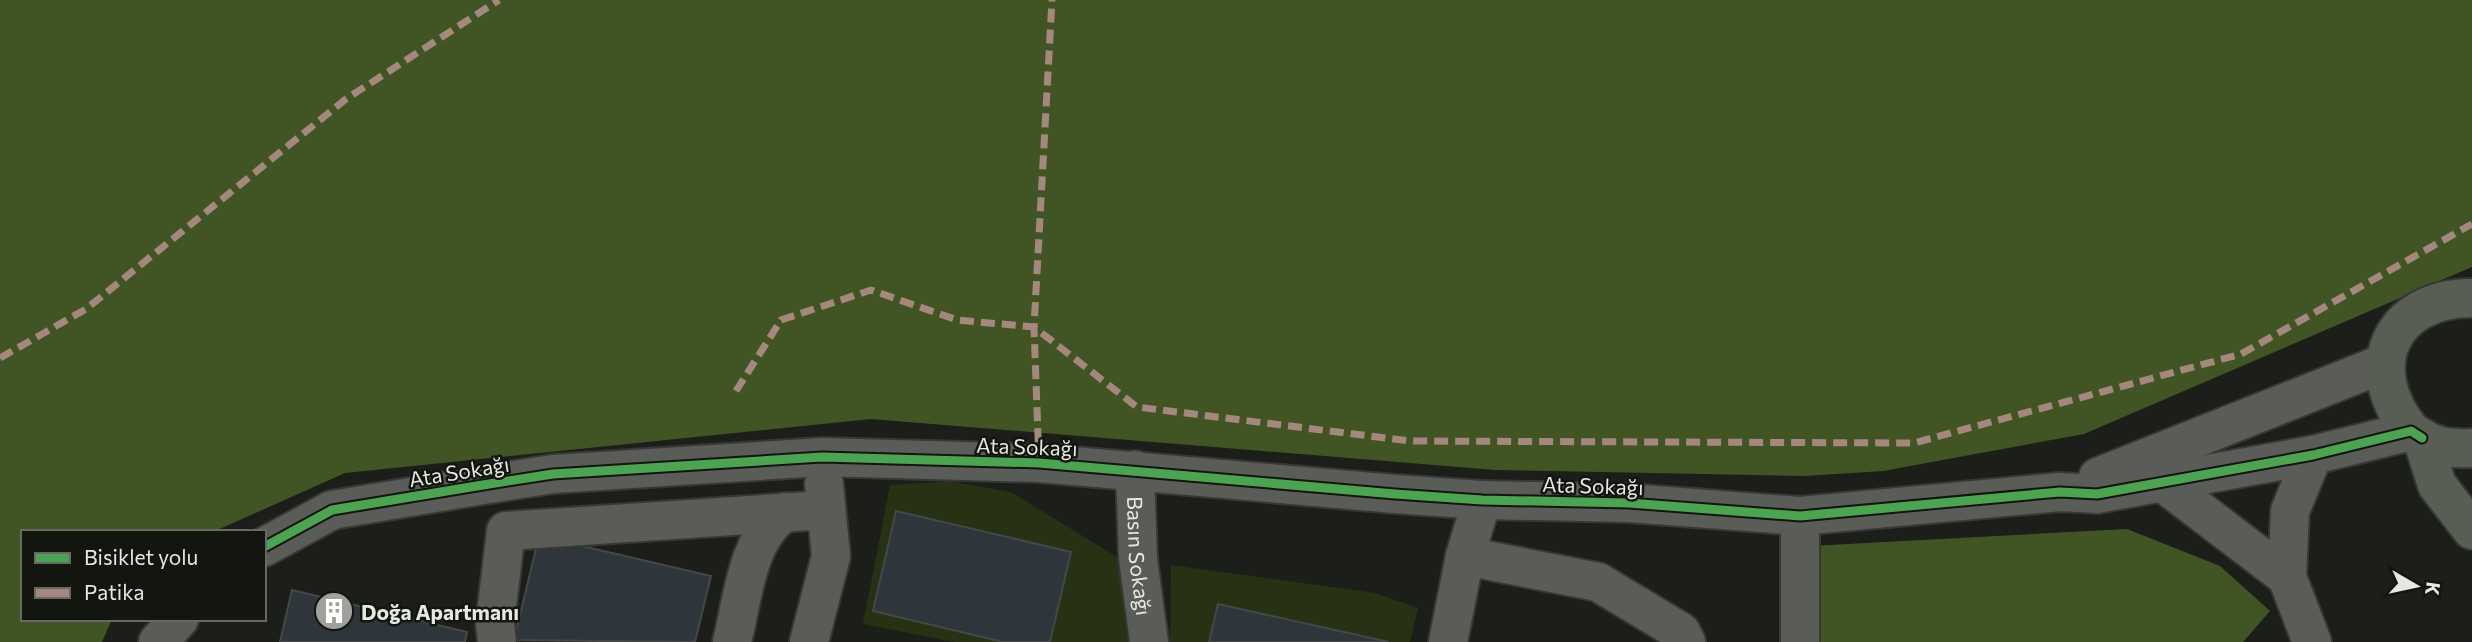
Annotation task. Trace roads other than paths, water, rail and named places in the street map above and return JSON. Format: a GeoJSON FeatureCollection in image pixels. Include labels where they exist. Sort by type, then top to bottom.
{"type":"FeatureCollection","features":[{"type":"Feature","properties":{"kind":"main road"},"geometry":{"type":"LineString","coordinates":[[2472,298],[2448,298],[2426,306],[2406,320],[2392,339],[2385,363],[2386,388],[2395,412],[2416,435],[2431,444],[2454,449],[2472,447]]}},
{"type":"Feature","properties":{"kind":"main road"},"geometry":{"type":"LineString","coordinates":[[2416,435],[2437,485],[2472,530]]}},
{"type":"Feature","properties":{"kind":"street"},"geometry":{"type":"LineString","coordinates":[[2060,492],[2385,363]]}},
{"type":"Feature","properties":{"kind":"street"},"geometry":{"type":"LineString","coordinates":[[2060,492],[2097,494],[2416,435]]}},
{"type":"Feature","properties":{"kind":"street"},"geometry":{"type":"LineString","coordinates":[[2312,642],[2287,577],[2290,511],[2313,455]]}},
{"type":"Feature","properties":{"kind":"street"},"geometry":{"type":"LineString","coordinates":[[809,642],[831,556],[822,457]]}},
{"type":"Feature","properties":{"kind":"street","name":"Ata Sokağı"},"geometry":{"type":"LineString","coordinates":[[266,546],[332,510],[502,482],[553,474],[822,457],[1039,463],[1482,500],[1629,503],[1800,516],[2060,492]]}},
{"type":"Feature","properties":{"kind":"street","name":"Basın Sokağı"},"geometry":{"type":"LineString","coordinates":[[1135,470],[1138,559],[1149,642]]}},
{"type":"Feature","properties":{"kind":"street"},"geometry":{"type":"LineString","coordinates":[[2162,482],[2287,577]]}},
{"type":"Feature","properties":{"kind":"street"},"geometry":{"type":"LineString","coordinates":[[1448,642],[1465,556],[1482,500]]}},
{"type":"Feature","properties":{"kind":"street"},"geometry":{"type":"LineString","coordinates":[[497,642],[495,624],[506,531],[825,510]]}},
{"type":"Feature","properties":{"kind":"street"},"geometry":{"type":"LineString","coordinates":[[732,642],[759,539],[771,522],[785,512]]}},
{"type":"Feature","properties":{"kind":"street"},"geometry":{"type":"LineString","coordinates":[[1800,516],[1800,642]]}},
{"type":"Feature","properties":{"kind":"street"},"geometry":{"type":"LineString","coordinates":[[1465,556],[1598,582],[1681,632],[1686,642]]}},
{"type":"Feature","properties":{"kind":"street"},"geometry":{"type":"LineString","coordinates":[[158,642],[177,621]]}},
{"type":"Feature","properties":{"kind":"place","name":"Doğa Apartmanı"},"geometry":{"type":"Point","coordinates":[334,611]}}]}
